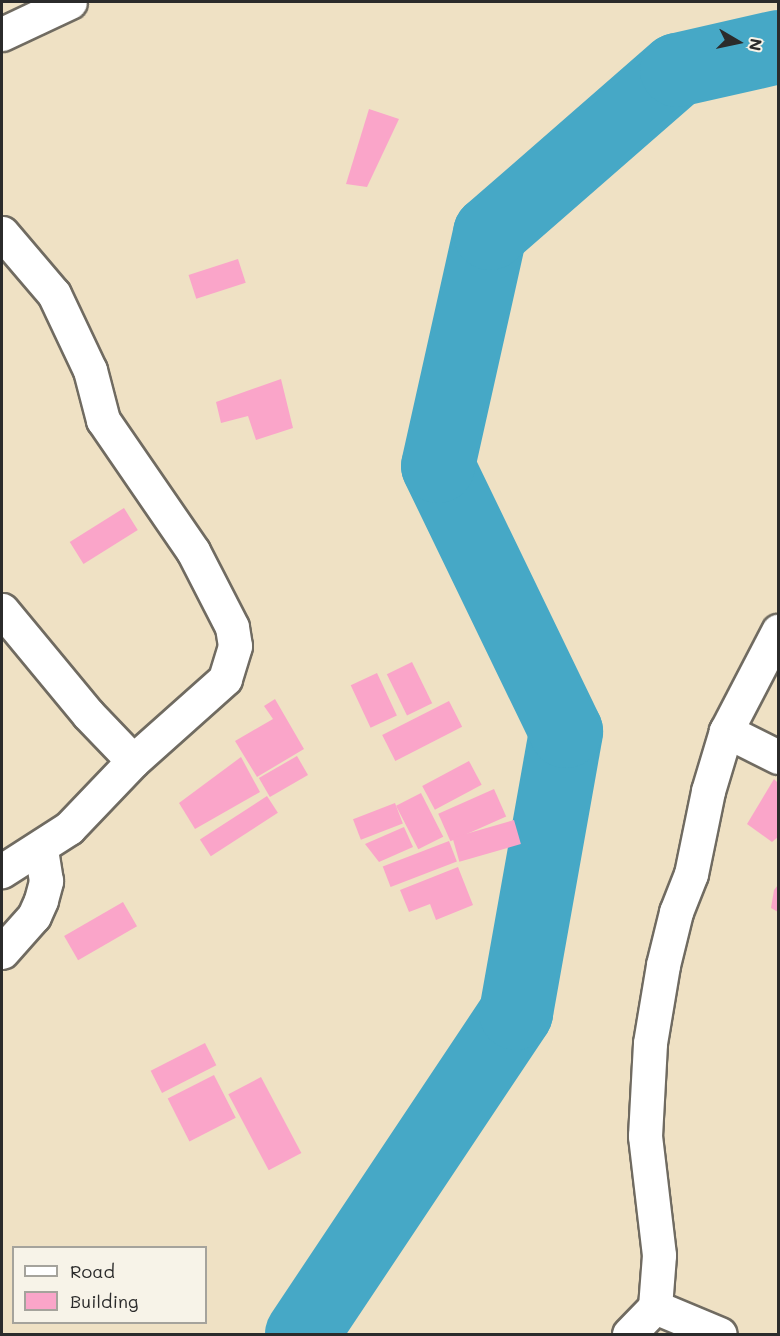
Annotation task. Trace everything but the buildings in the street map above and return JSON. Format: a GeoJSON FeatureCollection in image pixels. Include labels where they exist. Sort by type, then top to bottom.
{"type":"FeatureCollection","features":[{"type":"Feature","properties":{"kind":"street"},"geometry":{"type":"LineString","coordinates":[[2,34],[70,2]]}},
{"type":"Feature","properties":{"kind":"street"},"geometry":{"type":"LineString","coordinates":[[2,233],[54,294],[90,370],[103,420],[193,551],[232,627],[235,646],[225,679],[133,761],[69,828],[41,848],[2,870]]}},
{"type":"Feature","properties":{"kind":"street"},"geometry":{"type":"LineString","coordinates":[[2,610],[88,714],[133,761]]}},
{"type":"Feature","properties":{"kind":"street"},"geometry":{"type":"LineString","coordinates":[[629,1335],[655,1307],[659,1255],[645,1136],[650,1043],[663,965],[676,912],[691,874],[708,791],[726,731],[778,631]]}},
{"type":"Feature","properties":{"kind":"street"},"geometry":{"type":"LineString","coordinates":[[726,731],[778,757]]}},
{"type":"Feature","properties":{"kind":"street"},"geometry":{"type":"LineString","coordinates":[[2,952],[34,916],[40,900],[46,881],[41,848]]}},
{"type":"Feature","properties":{"kind":"street"},"geometry":{"type":"LineString","coordinates":[[655,1307],[720,1335]]}},
{"type":"Feature","properties":{"kind":"waterway"},"geometry":{"type":"LineString","coordinates":[[302,1334],[516,1013],[566,731],[438,466],[490,233],[677,70],[778,47]]}}]}
